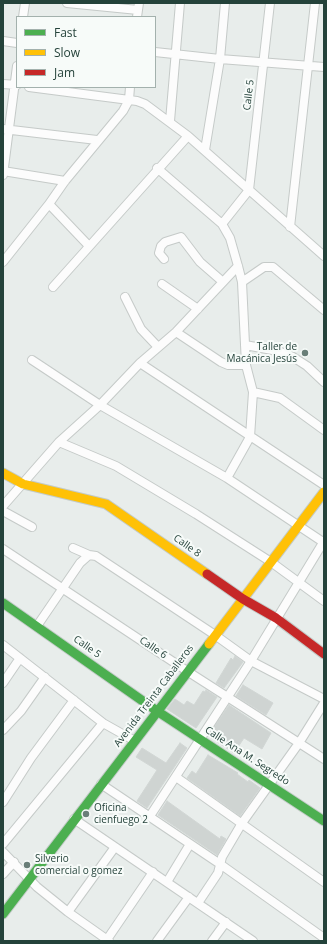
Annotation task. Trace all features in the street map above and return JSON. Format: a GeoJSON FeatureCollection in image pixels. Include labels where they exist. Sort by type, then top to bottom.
{"type":"FeatureCollection","features":[{"type":"Feature","properties":{"kind":"street"},"geometry":{"type":"LineString","coordinates":[[23,16],[25,3]]}},
{"type":"Feature","properties":{"kind":"street"},"geometry":{"type":"LineString","coordinates":[[67,3],[138,10]]}},
{"type":"Feature","properties":{"kind":"street"},"geometry":{"type":"LineString","coordinates":[[170,121],[180,3]]}},
{"type":"Feature","properties":{"kind":"street"},"geometry":{"type":"LineString","coordinates":[[205,150],[220,59],[225,3]]}},
{"type":"Feature","properties":{"kind":"street","name":"Calle 5"},"geometry":{"type":"LineString","coordinates":[[249,190],[270,3]]}},
{"type":"Feature","properties":{"kind":"street"},"geometry":{"type":"LineString","coordinates":[[290,227],[315,3]]}},
{"type":"Feature","properties":{"kind":"street"},"geometry":{"type":"LineString","coordinates":[[3,41],[16,43]]}},
{"type":"Feature","properties":{"kind":"street"},"geometry":{"type":"LineString","coordinates":[[156,52],[264,63],[324,67]]}},
{"type":"Feature","properties":{"kind":"street"},"geometry":{"type":"LineString","coordinates":[[3,84],[16,85],[6,129],[3,173],[65,180]]}},
{"type":"Feature","properties":{"kind":"street"},"geometry":{"type":"LineString","coordinates":[[37,88],[129,100],[145,104],[170,121],[205,150],[324,256]]}},
{"type":"Feature","properties":{"kind":"street"},"geometry":{"type":"LineString","coordinates":[[3,262],[49,204],[65,180],[97,140],[114,123],[129,100],[130,88]]}},
{"type":"Feature","properties":{"kind":"street"},"geometry":{"type":"LineString","coordinates":[[6,129],[97,140]]}},
{"type":"Feature","properties":{"kind":"street"},"geometry":{"type":"LineString","coordinates":[[53,287],[126,207],[157,168],[188,136]]}},
{"type":"Feature","properties":{"kind":"street"},"geometry":{"type":"LineString","coordinates":[[157,168],[222,224],[230,238],[242,282],[246,365],[253,392],[250,437],[227,478]]}},
{"type":"Feature","properties":{"kind":"street"},"geometry":{"type":"LineString","coordinates":[[222,224],[249,190]]}},
{"type":"Feature","properties":{"kind":"street"},"geometry":{"type":"LineString","coordinates":[[49,204],[89,246]]}},
{"type":"Feature","properties":{"kind":"street"},"geometry":{"type":"LineString","coordinates":[[164,259],[159,252],[161,246],[165,242],[181,237],[200,262],[223,282]]}},
{"type":"Feature","properties":{"kind":"street"},"geometry":{"type":"LineString","coordinates":[[3,506],[60,442],[100,405],[140,363],[176,332],[238,266]]}},
{"type":"Feature","properties":{"kind":"street"},"geometry":{"type":"LineString","coordinates":[[242,282],[264,267],[273,266],[324,310]]}},
{"type":"Feature","properties":{"kind":"street"},"geometry":{"type":"LineString","coordinates":[[162,284],[198,309]]}},
{"type":"Feature","properties":{"kind":"street"},"geometry":{"type":"LineString","coordinates":[[125,297],[141,329],[158,348]]}},
{"type":"Feature","properties":{"kind":"street"},"geometry":{"type":"LineString","coordinates":[[176,332],[221,362],[228,365],[246,365]]}},
{"type":"Feature","properties":{"kind":"street"},"geometry":{"type":"LineString","coordinates":[[245,345],[278,351],[293,357],[307,366],[324,382]]}},
{"type":"Feature","properties":{"kind":"street"},"geometry":{"type":"LineString","coordinates":[[32,360],[100,405],[227,478],[323,542],[251,661],[150,816]]}},
{"type":"Feature","properties":{"kind":"street"},"geometry":{"type":"LineString","coordinates":[[140,363],[324,485]]}},
{"type":"Feature","properties":{"kind":"street"},"geometry":{"type":"LineString","coordinates":[[253,392],[280,398],[324,430]]}},
{"type":"Feature","properties":{"kind":"street"},"geometry":{"type":"LineString","coordinates":[[60,442],[116,466],[196,514],[271,562],[324,601]]}},
{"type":"Feature","properties":{"kind":"street","name":"Calle 8"},"geometry":{"type":"LineString","coordinates":[[3,473],[23,484],[112,507],[243,599],[276,618],[324,654]]}},
{"type":"Feature","properties":{"kind":"street","name":"Avenida Treinta Caballeros"},"geometry":{"type":"LineString","coordinates":[[3,914],[135,741],[186,671],[324,492]]}},
{"type":"Feature","properties":{"kind":"street"},"geometry":{"type":"LineString","coordinates":[[3,511],[32,527]]}},
{"type":"Feature","properties":{"kind":"street"},"geometry":{"type":"LineString","coordinates":[[73,548],[89,555],[96,556],[215,635],[251,661],[324,699]]}},
{"type":"Feature","properties":{"kind":"street","name":"Calle 6"},"geometry":{"type":"LineString","coordinates":[[3,549],[186,671],[228,696],[324,759]]}},
{"type":"Feature","properties":{"kind":"street"},"geometry":{"type":"LineString","coordinates":[[37,626],[62,588],[84,558],[89,555]]}},
{"type":"Feature","properties":{"kind":"street","name":"Calle 5"},"geometry":{"type":"LineString","coordinates":[[3,603],[157,711]]}},
{"type":"Feature","properties":{"kind":"street"},"geometry":{"type":"LineString","coordinates":[[3,645],[103,723],[135,741]]}},
{"type":"Feature","properties":{"kind":"street"},"geometry":{"type":"LineString","coordinates":[[3,683],[20,658]]}},
{"type":"Feature","properties":{"kind":"street"},"geometry":{"type":"LineString","coordinates":[[3,730],[21,711],[44,677]]}},
{"type":"Feature","properties":{"kind":"street"},"geometry":{"type":"LineString","coordinates":[[3,802],[31,758],[74,700]]}},
{"type":"Feature","properties":{"kind":"street"},"geometry":{"type":"LineString","coordinates":[[198,903],[218,873],[222,857],[242,823],[300,743],[324,703]]}},
{"type":"Feature","properties":{"kind":"street","name":"Calle Ana M. Segredo"},"geometry":{"type":"LineString","coordinates":[[157,711],[324,820]]}},
{"type":"Feature","properties":{"kind":"street"},"geometry":{"type":"LineString","coordinates":[[3,844],[103,723]]}},
{"type":"Feature","properties":{"kind":"street"},"geometry":{"type":"LineString","coordinates":[[176,777],[324,882]]}},
{"type":"Feature","properties":{"kind":"street"},"geometry":{"type":"LineString","coordinates":[[101,784],[220,864],[324,938]]}},
{"type":"Feature","properties":{"kind":"street"},"geometry":{"type":"LineString","coordinates":[[74,819],[253,941]]}},
{"type":"Feature","properties":{"kind":"street"},"geometry":{"type":"LineString","coordinates":[[167,882],[190,844]]}},
{"type":"Feature","properties":{"kind":"street"},"geometry":{"type":"LineString","coordinates":[[68,912],[115,847]]}},
{"type":"Feature","properties":{"kind":"street"},"geometry":{"type":"LineString","coordinates":[[3,852],[30,880],[68,912],[107,941],[153,872]]}},
{"type":"Feature","properties":{"kind":"street"},"geometry":{"type":"LineString","coordinates":[[3,874],[14,862]]}},
{"type":"Feature","properties":{"kind":"street"},"geometry":{"type":"LineString","coordinates":[[157,941],[189,897]]}},
{"type":"Feature","properties":{"kind":"street"},"geometry":{"type":"LineString","coordinates":[[212,941],[226,922]]}},
{"type":"Feature","properties":{"kind":"building"},"geometry":{"type":"Polygon","coordinates":[[[235,656],[243,662],[224,688],[216,683],[231,658],[233,660],[235,656]]]}},
{"type":"Feature","properties":{"kind":"building"},"geometry":{"type":"Polygon","coordinates":[[[243,685],[273,703],[266,715],[236,696],[243,685]]]}},
{"type":"Feature","properties":{"kind":"building"},"geometry":{"type":"Polygon","coordinates":[[[206,690],[217,697],[196,728],[167,709],[175,699],[184,705],[187,701],[194,705],[203,691],[205,692],[206,690]]]}},
{"type":"Feature","properties":{"kind":"building"},"geometry":{"type":"Polygon","coordinates":[[[229,705],[271,733],[262,749],[244,738],[234,753],[208,736],[229,705]]]}},
{"type":"Feature","properties":{"kind":"building"},"geometry":{"type":"Polygon","coordinates":[[[180,743],[187,748],[147,808],[137,801],[157,770],[136,757],[142,748],[166,763],[180,743]]]}},
{"type":"Feature","properties":{"kind":"building"},"geometry":{"type":"Polygon","coordinates":[[[208,755],[238,773],[237,774],[248,782],[249,780],[260,788],[240,816],[187,778],[192,771],[196,774],[208,755]]]}},
{"type":"Feature","properties":{"kind":"building"},"geometry":{"type":"Polygon","coordinates":[[[167,801],[220,839],[221,836],[226,839],[217,855],[158,815],[167,801]]]}},
{"type":"Feature","properties":{"kind":"traffic: fast"},"geometry":{"type":"LineString","coordinates":[[3,603],[157,711],[324,821]]}},
{"type":"Feature","properties":{"kind":"traffic: fast"},"geometry":{"type":"LineString","coordinates":[[3,914],[209,644]]}},
{"type":"Feature","properties":{"kind":"traffic: slow"},"geometry":{"type":"LineString","coordinates":[[3,473],[23,484],[106,504],[207,574]]}},
{"type":"Feature","properties":{"kind":"traffic: slow"},"geometry":{"type":"LineString","coordinates":[[209,644],[324,492]]}},
{"type":"Feature","properties":{"kind":"traffic: jam"},"geometry":{"type":"LineString","coordinates":[[207,574],[243,599],[276,618],[324,654]]}},
{"type":"Feature","properties":{"kind":"place","name":"Taller de Macánica Jesús"},"geometry":{"type":"Point","coordinates":[305,353]}},
{"type":"Feature","properties":{"kind":"place","name":"Oficina cienfuego 2"},"geometry":{"type":"Point","coordinates":[86,814]}},
{"type":"Feature","properties":{"kind":"place","name":"Silverio comercial o gomez"},"geometry":{"type":"Point","coordinates":[27,865]}}]}
